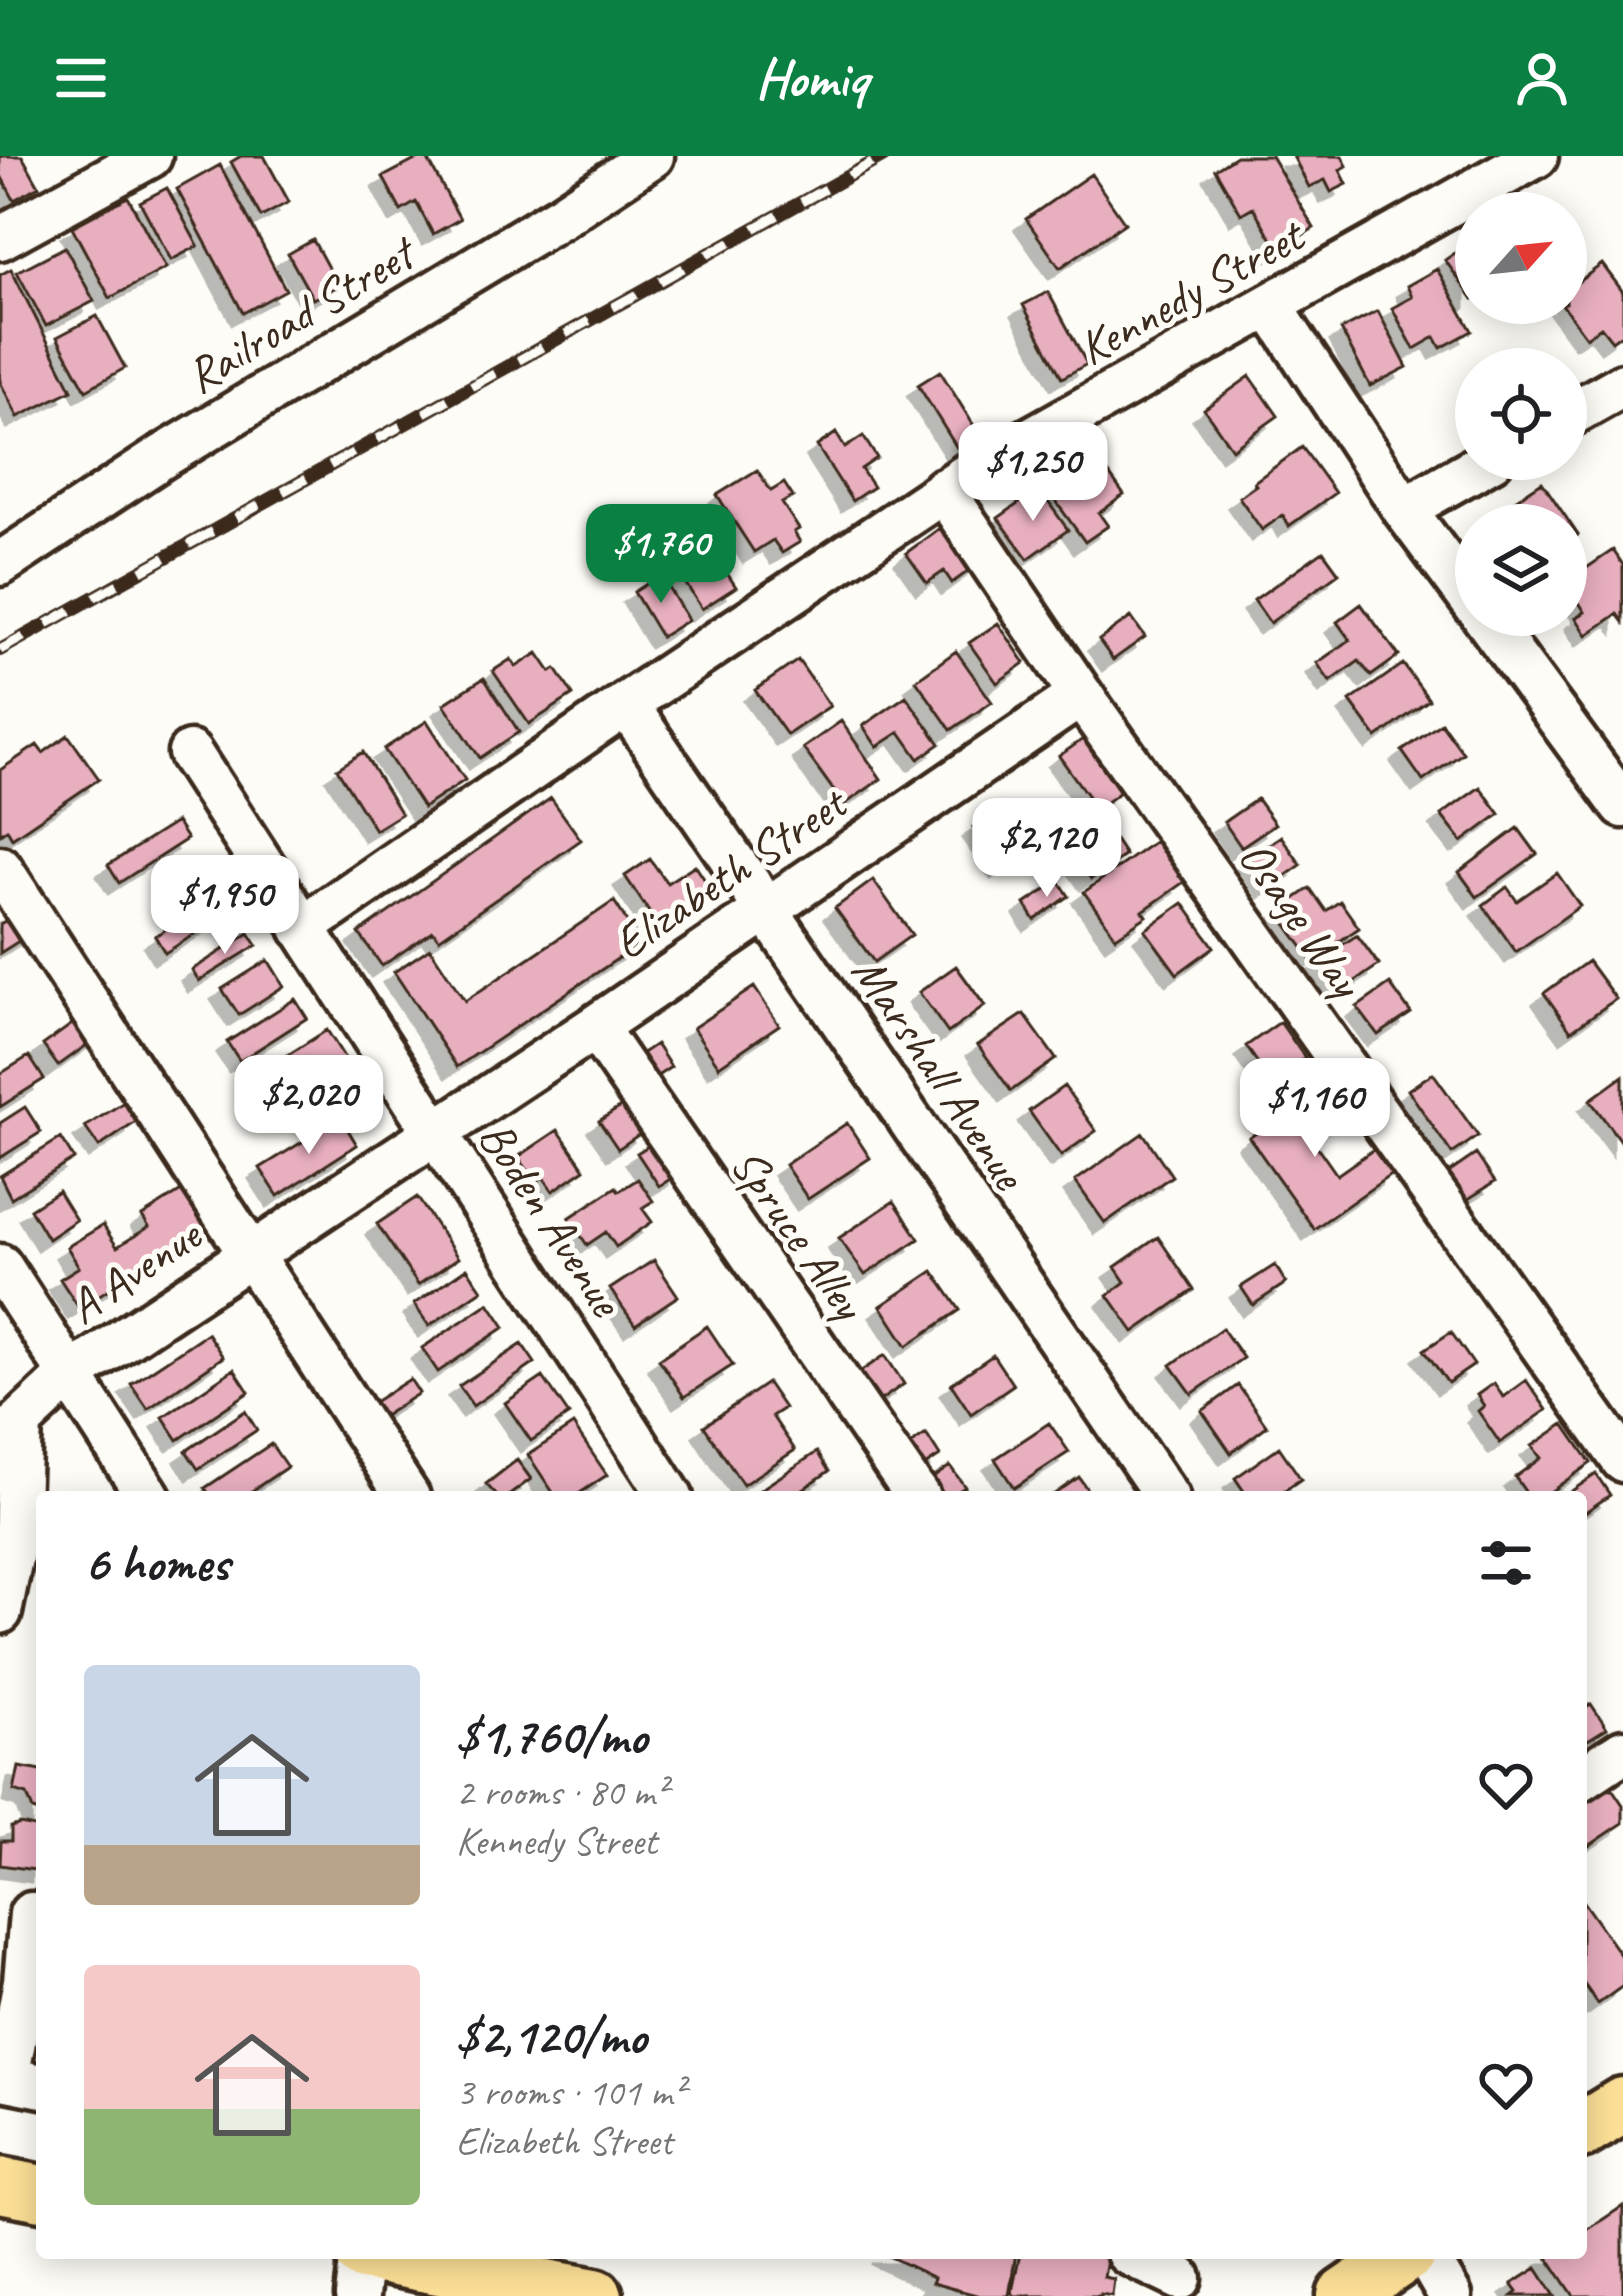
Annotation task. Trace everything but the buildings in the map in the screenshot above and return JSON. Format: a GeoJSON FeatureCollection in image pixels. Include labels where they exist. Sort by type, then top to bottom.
{"type":"FeatureCollection","features":[{"type":"Feature","properties":{"kind":"main road"},"geometry":{"type":"LineString","coordinates":[[0,2185],[36,2191]]}},
{"type":"Feature","properties":{"kind":"main road"},"geometry":{"type":"LineString","coordinates":[[410,2259],[579,2280]]}},
{"type":"Feature","properties":{"kind":"main road"},"geometry":{"type":"LineString","coordinates":[[1345,2296],[1399,2259]]}},
{"type":"Feature","properties":{"kind":"street"},"geometry":{"type":"LineString","coordinates":[[0,238],[150,156]]}},
{"type":"Feature","properties":{"kind":"street","name":"Railroad Street"},"geometry":{"type":"LineString","coordinates":[[0,564],[162,457],[563,215],[652,156]]}},
{"type":"Feature","properties":{"kind":"street","name":"Kennedy Street"},"geometry":{"type":"LineString","coordinates":[[302,928],[943,490],[1536,156]]}},
{"type":"Feature","properties":{"kind":"street"},"geometry":{"type":"LineString","coordinates":[[1270,305],[1455,577]]}},
{"type":"Feature","properties":{"kind":"street"},"geometry":{"type":"LineString","coordinates":[[1587,405],[1623,385]]}},
{"type":"Feature","properties":{"kind":"street"},"geometry":{"type":"LineString","coordinates":[[1404,508],[1455,480]]}},
{"type":"Feature","properties":{"kind":"street","name":"Osage Way"},"geometry":{"type":"LineString","coordinates":[[943,490],[1081,694],[1623,1460]]}},
{"type":"Feature","properties":{"kind":"street"},"geometry":{"type":"LineString","coordinates":[[1498,636],[1623,806]]}},
{"type":"Feature","properties":{"kind":"street","name":"Elizabeth Street"},"geometry":{"type":"LineString","coordinates":[[435,1134],[1081,694]]}},
{"type":"Feature","properties":{"kind":"street","name":"Marshall Avenue"},"geometry":{"type":"LineString","coordinates":[[626,704],[1163,1491]]}},
{"type":"Feature","properties":{"kind":"street","name":"Boden Avenue"},"geometry":{"type":"LineString","coordinates":[[190,753],[667,1491]]}},
{"type":"Feature","properties":{"kind":"street"},"geometry":{"type":"LineString","coordinates":[[0,868],[404,1491]]}},
{"type":"Feature","properties":{"kind":"street","name":"Spruce Alley"},"geometry":{"type":"LineString","coordinates":[[595,1027],[914,1491]]}},
{"type":"Feature","properties":{"kind":"street","name":"A Avenue"},"geometry":{"type":"LineString","coordinates":[[10,1405],[70,1375],[435,1134]]}},
{"type":"Feature","properties":{"kind":"street"},"geometry":{"type":"LineString","coordinates":[[0,1266],[145,1491]]}},
{"type":"Feature","properties":{"kind":"street"},"geometry":{"type":"LineString","coordinates":[[0,1612],[29,1542],[10,1405]]}},
{"type":"Feature","properties":{"kind":"street"},"geometry":{"type":"LineString","coordinates":[[1587,1775],[1623,1751]]}},
{"type":"Feature","properties":{"kind":"street"},"geometry":{"type":"LineString","coordinates":[[24,1912],[34,1983],[7,2079],[36,2085]]}},
{"type":"Feature","properties":{"kind":"street"},"geometry":{"type":"LineString","coordinates":[[357,2296],[361,2259]]}},
{"type":"Feature","properties":{"kind":"street"},"geometry":{"type":"LineString","coordinates":[[1141,2259],[1179,2276]]}},
{"type":"Feature","properties":{"kind":"street"},"geometry":{"type":"LineString","coordinates":[[1428,2259],[1450,2296]]}},
{"type":"Feature","properties":{"kind":"railway"},"geometry":{"type":"LineString","coordinates":[[0,650],[884,156]]}}]}
